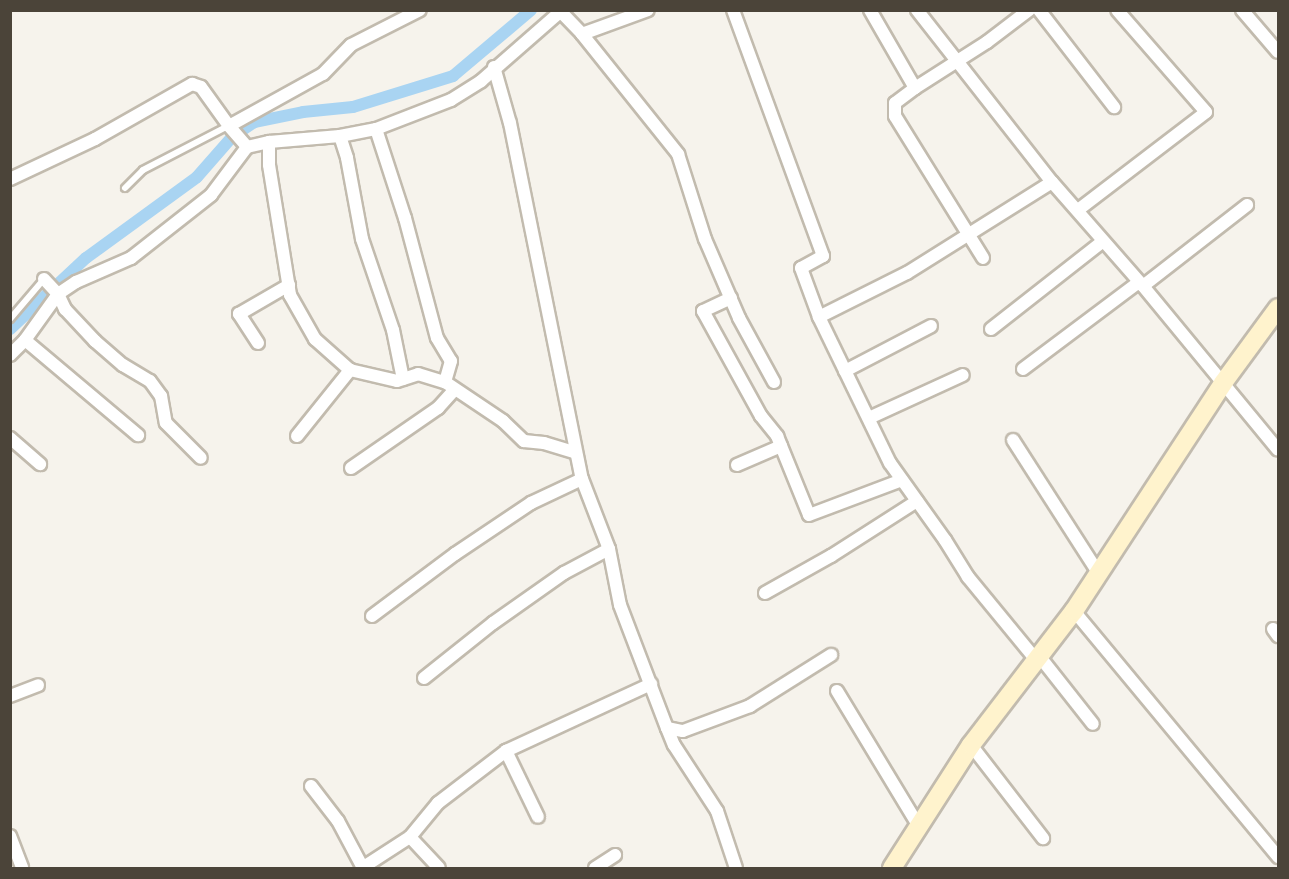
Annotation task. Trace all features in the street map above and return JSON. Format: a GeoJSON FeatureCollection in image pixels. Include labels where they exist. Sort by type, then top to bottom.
{"type":"FeatureCollection","features":[{"type":"Feature","properties":{"kind":"street"},"geometry":{"type":"LineString","coordinates":[[229,126],[323,74],[351,45],[420,10]]}},
{"type":"Feature","properties":{"kind":"street"},"geometry":{"type":"LineString","coordinates":[[582,34],[648,10]]}},
{"type":"Feature","properties":{"kind":"street"},"geometry":{"type":"LineString","coordinates":[[733,10],[823,256],[801,268],[819,317],[890,464],[968,577],[1093,724]]}},
{"type":"Feature","properties":{"kind":"street"},"geometry":{"type":"LineString","coordinates":[[870,10],[915,88]]}},
{"type":"Feature","properties":{"kind":"street"},"geometry":{"type":"LineString","coordinates":[[917,10],[1052,182],[1141,284],[1278,450]]}},
{"type":"Feature","properties":{"kind":"street"},"geometry":{"type":"LineString","coordinates":[[983,258],[895,116],[895,103],[1029,10]]}},
{"type":"Feature","properties":{"kind":"street"},"geometry":{"type":"LineString","coordinates":[[1039,10],[1114,107]]}},
{"type":"Feature","properties":{"kind":"street"},"geometry":{"type":"LineString","coordinates":[[1078,210],[1206,112],[1117,10]]}},
{"type":"Feature","properties":{"kind":"street"},"geometry":{"type":"LineString","coordinates":[[1242,10],[1278,52]]}},
{"type":"Feature","properties":{"kind":"street"},"geometry":{"type":"LineString","coordinates":[[10,355],[25,340],[58,294],[76,282],[102,273],[140,251],[211,195],[247,147],[269,142],[340,136],[376,129],[451,100],[482,81],[494,67],[562,12],[678,154],[705,239],[731,298],[774,382]]}},
{"type":"Feature","properties":{"kind":"street"},"geometry":{"type":"LineString","coordinates":[[494,67],[510,123],[574,452],[609,549],[620,605],[674,745],[717,811],[736,868]]}},
{"type":"Feature","properties":{"kind":"street"},"geometry":{"type":"LineString","coordinates":[[10,179],[95,139],[192,84],[201,87],[247,147]]}},
{"type":"Feature","properties":{"kind":"street"},"geometry":{"type":"LineString","coordinates":[[351,468],[438,408],[450,385],[451,361],[437,338],[405,218],[376,129]]}},
{"type":"Feature","properties":{"kind":"street"},"geometry":{"type":"LineString","coordinates":[[340,136],[347,158],[362,239],[393,330],[403,379]]}},
{"type":"Feature","properties":{"kind":"street"},"geometry":{"type":"LineString","coordinates":[[269,142],[268,165],[290,295],[315,339],[350,370],[397,381],[418,374],[450,385],[503,421],[524,441],[544,442],[574,452]]}},
{"type":"Feature","properties":{"kind":"street"},"geometry":{"type":"LineString","coordinates":[[819,317],[907,273],[1052,182]]}},
{"type":"Feature","properties":{"kind":"street"},"geometry":{"type":"LineString","coordinates":[[1023,369],[1246,205]]}},
{"type":"Feature","properties":{"kind":"street"},"geometry":{"type":"LineString","coordinates":[[991,330],[1102,242]]}},
{"type":"Feature","properties":{"kind":"street"},"geometry":{"type":"LineString","coordinates":[[44,279],[58,294],[65,309],[95,342],[123,365],[150,381],[161,396],[166,423],[201,458]]}},
{"type":"Feature","properties":{"kind":"street"},"geometry":{"type":"LineString","coordinates":[[258,343],[239,314],[288,285]]}},
{"type":"Feature","properties":{"kind":"street"},"geometry":{"type":"LineString","coordinates":[[731,298],[703,311],[781,446],[809,514],[902,480]]}},
{"type":"Feature","properties":{"kind":"street"},"geometry":{"type":"LineString","coordinates":[[892,868],[971,745],[1074,612],[1223,382],[1278,308]]}},
{"type":"Feature","properties":{"kind":"street"},"geometry":{"type":"LineString","coordinates":[[845,371],[931,326]]}},
{"type":"Feature","properties":{"kind":"street"},"geometry":{"type":"LineString","coordinates":[[25,340],[138,435]]}},
{"type":"Feature","properties":{"kind":"street"},"geometry":{"type":"LineString","coordinates":[[297,436],[350,370]]}},
{"type":"Feature","properties":{"kind":"street"},"geometry":{"type":"LineString","coordinates":[[869,418],[963,375]]}},
{"type":"Feature","properties":{"kind":"street"},"geometry":{"type":"LineString","coordinates":[[10,438],[40,464]]}},
{"type":"Feature","properties":{"kind":"street"},"geometry":{"type":"LineString","coordinates":[[1013,440],[1059,507],[1100,574]]}},
{"type":"Feature","properties":{"kind":"street"},"geometry":{"type":"LineString","coordinates":[[737,465],[781,446]]}},
{"type":"Feature","properties":{"kind":"street"},"geometry":{"type":"LineString","coordinates":[[372,616],[455,554],[531,503],[582,479]]}},
{"type":"Feature","properties":{"kind":"street"},"geometry":{"type":"LineString","coordinates":[[765,593],[831,556],[917,501]]}},
{"type":"Feature","properties":{"kind":"street"},"geometry":{"type":"LineString","coordinates":[[424,678],[493,622],[564,573],[609,549]]}},
{"type":"Feature","properties":{"kind":"street"},"geometry":{"type":"LineString","coordinates":[[1074,612],[1278,857]]}},
{"type":"Feature","properties":{"kind":"street"},"geometry":{"type":"LineString","coordinates":[[667,728],[683,731],[750,706],[831,655]]}},
{"type":"Feature","properties":{"kind":"street"},"geometry":{"type":"LineString","coordinates":[[311,786],[338,821],[363,868],[410,837],[438,803],[506,751],[651,684]]}},
{"type":"Feature","properties":{"kind":"street"},"geometry":{"type":"LineString","coordinates":[[10,696],[38,686]]}},
{"type":"Feature","properties":{"kind":"street"},"geometry":{"type":"LineString","coordinates":[[837,691],[918,825]]}},
{"type":"Feature","properties":{"kind":"street"},"geometry":{"type":"LineString","coordinates":[[971,745],[1043,838]]}},
{"type":"Feature","properties":{"kind":"street"},"geometry":{"type":"LineString","coordinates":[[506,751],[538,817]]}},
{"type":"Feature","properties":{"kind":"street"},"geometry":{"type":"LineString","coordinates":[[10,836],[22,868]]}},
{"type":"Feature","properties":{"kind":"street"},"geometry":{"type":"LineString","coordinates":[[410,837],[440,868]]}},
{"type":"Feature","properties":{"kind":"street"},"geometry":{"type":"LineString","coordinates":[[595,868],[615,855]]}},
{"type":"Feature","properties":{"kind":"lane"},"geometry":{"type":"LineString","coordinates":[[124,188],[143,170],[229,126]]}},
{"type":"Feature","properties":{"kind":"lane"},"geometry":{"type":"LineString","coordinates":[[10,320],[44,279]]}},
{"type":"Feature","properties":{"kind":"waterway"},"geometry":{"type":"LineString","coordinates":[[10,329],[86,258],[197,177],[232,137],[254,122],[303,112],[353,107],[453,76],[531,10]]}}]}
